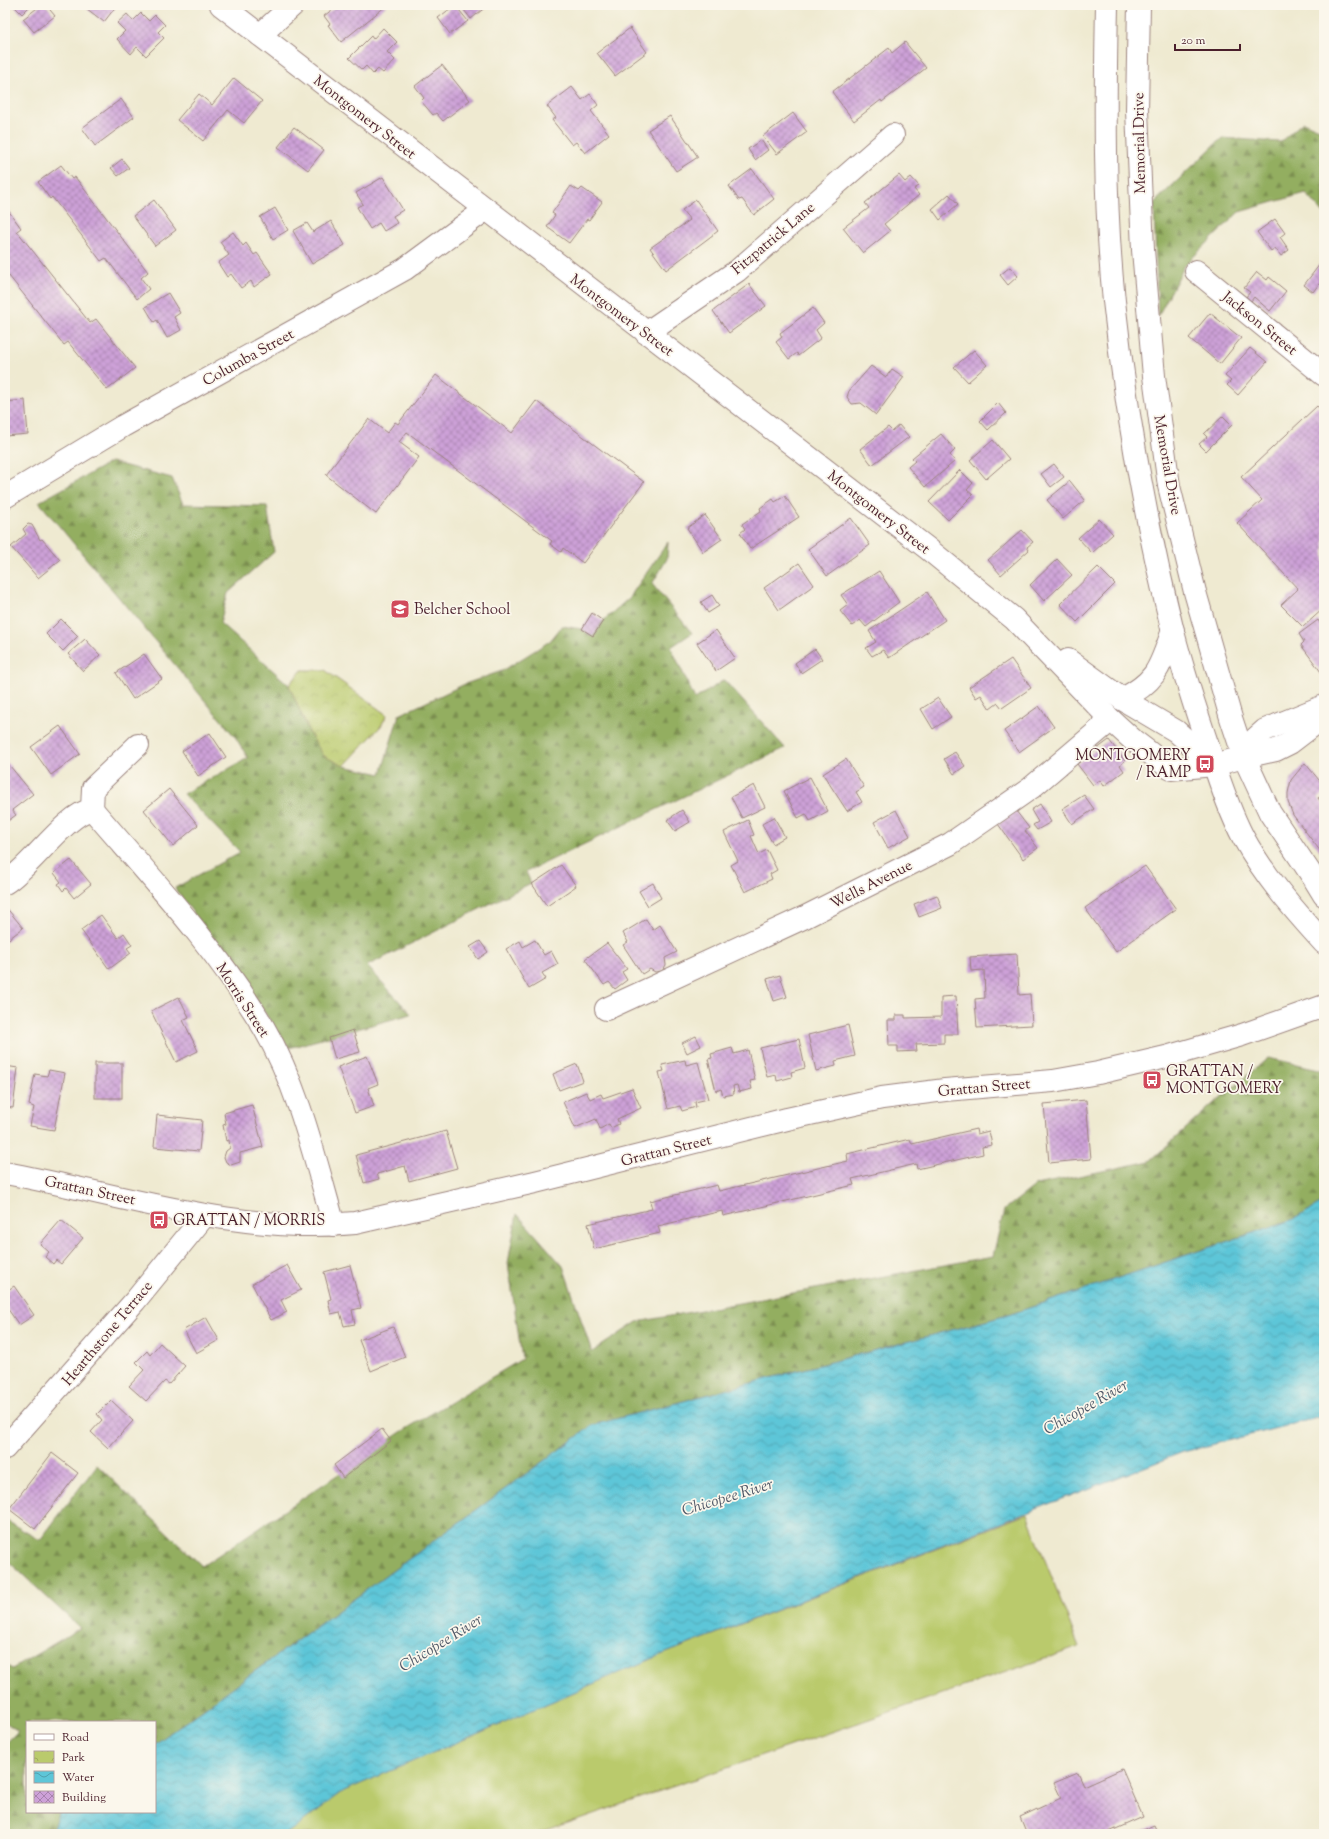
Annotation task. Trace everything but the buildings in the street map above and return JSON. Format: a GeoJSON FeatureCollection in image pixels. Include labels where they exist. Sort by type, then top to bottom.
{"type":"FeatureCollection","features":[{"type":"Feature","properties":{"kind":"main road","name":"Montgomery Street"},"geometry":{"type":"LineString","coordinates":[[221,5],[646,334],[927,548],[1022,626],[1122,699],[1176,731],[1214,765]]}},
{"type":"Feature","properties":{"kind":"main road"},"geometry":{"type":"LineString","coordinates":[[260,35],[293,5]]}},
{"type":"Feature","properties":{"kind":"main road","name":"Memorial Drive"},"geometry":{"type":"LineString","coordinates":[[1107,5],[1107,172],[1114,300],[1133,441],[1154,550],[1186,683],[1223,796],[1243,837],[1272,882],[1324,943]]}},
{"type":"Feature","properties":{"kind":"main road","name":"Memorial Drive"},"geometry":{"type":"LineString","coordinates":[[1139,5],[1137,110],[1139,180],[1147,297],[1160,431],[1169,486],[1181,539],[1229,711],[1244,757],[1270,813],[1324,895]]}},
{"type":"Feature","properties":{"kind":"main road","name":"Fitzpatrick Lane"},"geometry":{"type":"LineString","coordinates":[[646,334],[737,270],[893,135]]}},
{"type":"Feature","properties":{"kind":"main road","name":"Columba Street"},"geometry":{"type":"LineString","coordinates":[[5,497],[123,426],[410,266],[485,210]]}},
{"type":"Feature","properties":{"kind":"main road","name":"Jackson Street"},"geometry":{"type":"LineString","coordinates":[[1196,271],[1324,375]]}},
{"type":"Feature","properties":{"kind":"main road","name":"Montgomery Street"},"geometry":{"type":"LineString","coordinates":[[1022,626],[1111,720],[1133,740],[1171,769],[1214,765]]}},
{"type":"Feature","properties":{"kind":"main road"},"geometry":{"type":"LineString","coordinates":[[1122,699],[1135,693],[1156,674],[1173,630]]}},
{"type":"Feature","properties":{"kind":"main road"},"geometry":{"type":"LineString","coordinates":[[1244,757],[1256,738],[1265,730],[1324,706]]}},
{"type":"Feature","properties":{"kind":"main road"},"geometry":{"type":"LineString","coordinates":[[1214,765],[1276,750],[1290,743],[1324,717]]}},
{"type":"Feature","properties":{"kind":"main road","name":"Wells Avenue"},"geometry":{"type":"LineString","coordinates":[[606,1009],[805,917],[950,844],[1031,788],[1111,720]]}},
{"type":"Feature","properties":{"kind":"main road"},"geometry":{"type":"LineString","coordinates":[[5,883],[72,820],[86,810],[92,809],[93,788],[138,745]]}},
{"type":"Feature","properties":{"kind":"main road","name":"Morris Street"},"geometry":{"type":"LineString","coordinates":[[92,809],[174,903],[227,973],[264,1029],[287,1076],[307,1132],[334,1225]]}},
{"type":"Feature","properties":{"kind":"main road"},"geometry":{"type":"LineString","coordinates":[[1304,921],[1324,907]]}},
{"type":"Feature","properties":{"kind":"main road","name":"Grattan Street"},"geometry":{"type":"LineString","coordinates":[[5,1173],[64,1184],[205,1215],[278,1225],[334,1225],[355,1223],[409,1212],[787,1119],[882,1098],[945,1090],[1053,1081],[1104,1071],[1166,1057],[1242,1035],[1324,1006]]}},
{"type":"Feature","properties":{"kind":"main road","name":"Hearthstone Terrace"},"geometry":{"type":"LineString","coordinates":[[5,1448],[135,1301],[205,1215]]}},
{"type":"Feature","properties":{"kind":"green space"},"geometry":{"type":"Polygon","coordinates":[[[1303,122],[1324,131],[1324,214],[1306,193],[1239,212],[1185,265],[1158,316],[1154,203],[1222,138],[1280,142],[1303,122]]]}},
{"type":"Feature","properties":{"kind":"green space"},"geometry":{"type":"Polygon","coordinates":[[[111,462],[172,478],[183,504],[267,506],[274,552],[228,593],[220,623],[289,685],[310,734],[344,766],[381,774],[399,715],[465,684],[502,671],[550,641],[562,626],[582,629],[594,636],[603,621],[629,598],[668,542],[667,559],[652,584],[692,633],[671,647],[695,699],[724,680],[785,748],[526,872],[531,883],[367,966],[411,1014],[289,1048],[240,977],[175,888],[240,852],[183,794],[248,758],[236,738],[39,502],[111,462]]]}},
{"type":"Feature","properties":{"kind":"green space"},"geometry":{"type":"Polygon","coordinates":[[[302,670],[325,670],[387,715],[381,726],[344,766],[324,756],[310,734],[289,685],[302,670]]]}},
{"type":"Feature","properties":{"kind":"green space"},"geometry":{"type":"Polygon","coordinates":[[[1268,1058],[1324,1070],[1324,1202],[1294,1219],[1008,1315],[593,1425],[156,1743],[156,1721],[26,1721],[26,1813],[60,1813],[51,1834],[5,1834],[5,1744],[18,1731],[5,1722],[5,1664],[12,1669],[80,1628],[7,1560],[5,1520],[40,1540],[97,1465],[202,1566],[401,1432],[522,1359],[508,1263],[517,1214],[563,1266],[592,1352],[637,1322],[993,1256],[1004,1210],[1036,1185],[1150,1161],[1213,1104],[1268,1058]]]}},
{"type":"Feature","properties":{"kind":"green space"},"geometry":{"type":"Polygon","coordinates":[[[1027,1514],[1079,1647],[535,1834],[286,1834],[344,1791],[653,1658],[1027,1514]]]}},
{"type":"Feature","properties":{"kind":"water","name":"Chicopee River"},"geometry":{"type":"Polygon","coordinates":[[[1324,1202],[1324,1416],[1183,1452],[653,1658],[344,1791],[286,1834],[51,1834],[60,1813],[156,1813],[156,1743],[593,1425],[1008,1315],[1294,1219],[1324,1202]]]}},
{"type":"Feature","properties":{"kind":"place","name":"Belcher School"},"geometry":{"type":"Point","coordinates":[400,609]}},
{"type":"Feature","properties":{"kind":"place","name":"MONTGOMERY / RAMP"},"geometry":{"type":"Point","coordinates":[1205,764]}},
{"type":"Feature","properties":{"kind":"place","name":"GRATTAN / MONTGOMERY"},"geometry":{"type":"Point","coordinates":[1152,1080]}},
{"type":"Feature","properties":{"kind":"place","name":"GRATTAN / MORRIS"},"geometry":{"type":"Point","coordinates":[159,1220]}}]}
